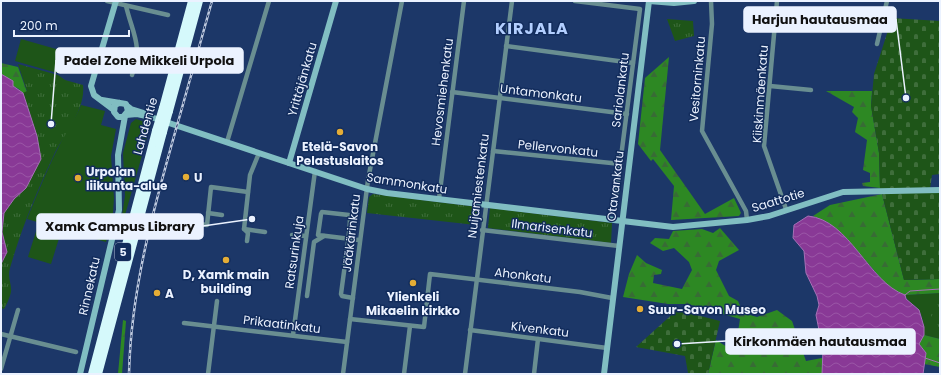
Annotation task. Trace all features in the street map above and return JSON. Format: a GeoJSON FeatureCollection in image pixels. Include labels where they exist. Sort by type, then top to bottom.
{"type":"FeatureCollection","features":[{"type":"Feature","properties":{"kind":"highway","name":"Lahdentie"},"geometry":{"type":"LineString","coordinates":[[166,110],[192,1]]}},
{"type":"Feature","properties":{"kind":"highway","name":"Lahdentie"},"geometry":{"type":"LineString","coordinates":[[92,374],[159,132],[199,1]]}},
{"type":"Feature","properties":{"kind":"highway","name":"Lahdentie"},"geometry":{"type":"LineString","coordinates":[[98,374],[159,132]]}},
{"type":"Feature","properties":{"kind":"street"},"geometry":{"type":"LineString","coordinates":[[107,1],[168,16]]}},
{"type":"Feature","properties":{"kind":"street"},"geometry":{"type":"LineString","coordinates":[[227,142],[269,1]]}},
{"type":"Feature","properties":{"kind":"street","name":"Yrittäjänkatu"},"geometry":{"type":"LineString","coordinates":[[289,163],[336,1]]}},
{"type":"Feature","properties":{"kind":"street","name":"Jääkärinkatu"},"geometry":{"type":"LineString","coordinates":[[343,374],[359,240],[367,189],[402,1]]}},
{"type":"Feature","properties":{"kind":"street","name":"Hevosmiehenkatu"},"geometry":{"type":"LineString","coordinates":[[439,199],[464,1]]}},
{"type":"Feature","properties":{"kind":"street","name":"Nuijamiestenkatu"},"geometry":{"type":"LineString","coordinates":[[465,374],[485,205],[512,1]]}},
{"type":"Feature","properties":{"kind":"street"},"geometry":{"type":"LineString","coordinates":[[575,1],[604,3]]}},
{"type":"Feature","properties":{"kind":"street"},"geometry":{"type":"LineString","coordinates":[[649,1],[674,3],[694,1]]}},
{"type":"Feature","properties":{"kind":"street","name":"Otavankatu"},"geometry":{"type":"LineString","coordinates":[[604,374],[649,1]]}},
{"type":"Feature","properties":{"kind":"street","name":"Vesitorninkatu"},"geometry":{"type":"LineString","coordinates":[[711,1],[712,24],[702,131],[746,211],[747,220]]}},
{"type":"Feature","properties":{"kind":"street","name":"Kiiskinmäenkatu"},"geometry":{"type":"LineString","coordinates":[[777,1],[764,146],[786,209]]}},
{"type":"Feature","properties":{"kind":"street"},"geometry":{"type":"LineString","coordinates":[[877,44],[887,1]]}},
{"type":"Feature","properties":{"kind":"street"},"geometry":{"type":"LineString","coordinates":[[102,100],[127,106],[128,111],[126,116],[120,117],[102,100],[94,95],[91,86],[116,2]]}},
{"type":"Feature","properties":{"kind":"street","name":"Sariolankatu"},"geometry":{"type":"LineString","coordinates":[[604,3],[640,9],[616,196]]}},
{"type":"Feature","properties":{"kind":"street"},"geometry":{"type":"LineString","coordinates":[[126,6],[138,46],[136,62],[132,75]]}},
{"type":"Feature","properties":{"kind":"street"},"geometry":{"type":"LineString","coordinates":[[506,46],[633,63]]}},
{"type":"Feature","properties":{"kind":"street"},"geometry":{"type":"LineString","coordinates":[[770,86],[811,90]]}},
{"type":"Feature","properties":{"kind":"street","name":"Untamonkatu"},"geometry":{"type":"LineString","coordinates":[[452,92],[627,114]]}},
{"type":"Feature","properties":{"kind":"street"},"geometry":{"type":"LineString","coordinates":[[119,103],[115,113],[122,132]]}},
{"type":"Feature","properties":{"kind":"street","name":"Sammonkatu"},"geometry":{"type":"LineString","coordinates":[[127,106],[151,117]]}},
{"type":"Feature","properties":{"kind":"street","name":"Sammonkatu"},"geometry":{"type":"LineString","coordinates":[[126,116],[137,114],[151,117],[367,189],[485,205],[622,220]]}},
{"type":"Feature","properties":{"kind":"street","name":"Rinnekatu"},"geometry":{"type":"LineString","coordinates":[[80,374],[119,210],[120,195],[118,155],[126,116]]}},
{"type":"Feature","properties":{"kind":"street","name":"Pellervonkatu"},"geometry":{"type":"LineString","coordinates":[[493,151],[621,164]]}},
{"type":"Feature","properties":{"kind":"street"},"geometry":{"type":"LineString","coordinates":[[247,238],[248,233],[244,230],[250,175],[259,153]]}},
{"type":"Feature","properties":{"kind":"street","name":"Ratsurinkuja"},"geometry":{"type":"LineString","coordinates":[[293,335],[315,171]]}},
{"type":"Feature","properties":{"kind":"street"},"geometry":{"type":"LineString","coordinates":[[186,222],[207,225],[211,187],[248,192]]}},
{"type":"Feature","properties":{"kind":"street","name":"Saattotie"},"geometry":{"type":"LineString","coordinates":[[622,220],[673,227],[747,220],[769,216],[828,196],[855,191],[940,190]]}},
{"type":"Feature","properties":{"kind":"street"},"geometry":{"type":"LineString","coordinates":[[353,298],[342,296],[342,291],[348,239],[350,217],[349,215],[322,212],[318,235],[348,239],[359,240]]}},
{"type":"Feature","properties":{"kind":"street"},"geometry":{"type":"LineString","coordinates":[[208,214],[222,215]]}},
{"type":"Feature","properties":{"kind":"street"},"geometry":{"type":"LineString","coordinates":[[244,230],[265,232]]}},
{"type":"Feature","properties":{"kind":"street","name":"Ilmarisenkatu"},"geometry":{"type":"LineString","coordinates":[[482,230],[619,246]]}},
{"type":"Feature","properties":{"kind":"street"},"geometry":{"type":"LineString","coordinates":[[292,235],[306,236]]}},
{"type":"Feature","properties":{"kind":"street"},"geometry":{"type":"LineString","coordinates":[[307,296],[314,242],[324,236]]}},
{"type":"Feature","properties":{"kind":"street","name":"Ahonkatu"},"geometry":{"type":"LineString","coordinates":[[410,326],[424,328],[430,274],[580,292],[612,298]]}},
{"type":"Feature","properties":{"kind":"street"},"geometry":{"type":"LineString","coordinates":[[208,374],[217,301]]}},
{"type":"Feature","properties":{"kind":"street"},"geometry":{"type":"LineString","coordinates":[[1,368],[18,310]]}},
{"type":"Feature","properties":{"kind":"street"},"geometry":{"type":"LineString","coordinates":[[350,319],[410,326],[404,374]]}},
{"type":"Feature","properties":{"kind":"street","name":"Prikaatinkatu"},"geometry":{"type":"LineString","coordinates":[[184,323],[347,342]]}},
{"type":"Feature","properties":{"kind":"street","name":"Kivenkatu"},"geometry":{"type":"LineString","coordinates":[[470,330],[607,348]]}},
{"type":"Feature","properties":{"kind":"street"},"geometry":{"type":"LineString","coordinates":[[1,334],[76,352]]}},
{"type":"Feature","properties":{"kind":"street"},"geometry":{"type":"LineString","coordinates":[[534,374],[538,339]]}},
{"type":"Feature","properties":{"kind":"green space"},"geometry":{"type":"Polygon","coordinates":[[[892,18],[940,21],[940,174],[932,175],[930,189],[880,190],[879,153],[871,106],[874,74],[892,18]]]}},
{"type":"Feature","properties":{"kind":"green space"},"geometry":{"type":"Polygon","coordinates":[[[667,19],[693,21],[694,36],[675,41],[667,19]]]}},
{"type":"Feature","properties":{"kind":"green space"},"geometry":{"type":"Polygon","coordinates":[[[21,39],[63,51],[57,73],[15,61],[21,39]]]}},
{"type":"Feature","properties":{"kind":"green space"},"geometry":{"type":"Polygon","coordinates":[[[669,57],[660,150],[705,214],[734,198],[741,213],[739,216],[671,220],[674,186],[653,159],[651,161],[638,144],[645,78],[669,57]]]}},
{"type":"Feature","properties":{"kind":"green space"},"geometry":{"type":"Polygon","coordinates":[[[1,63],[18,67],[36,117],[19,89],[13,86],[13,81],[1,74],[1,63]]]}},
{"type":"Feature","properties":{"kind":"green space"},"geometry":{"type":"Polygon","coordinates":[[[18,64],[58,75],[65,80],[83,85],[83,94],[81,104],[73,122],[53,157],[24,226],[10,268],[9,275],[11,292],[4,309],[1,308],[1,264],[7,252],[2,232],[4,213],[14,199],[26,188],[37,136],[23,93],[27,91],[18,64]]]}},
{"type":"Feature","properties":{"kind":"green space"},"geometry":{"type":"Polygon","coordinates":[[[826,91],[872,91],[871,106],[879,153],[880,188],[863,186],[862,183],[870,182],[870,173],[863,170],[867,140],[855,132],[858,118],[852,112],[854,107],[826,91]]]}},
{"type":"Feature","properties":{"kind":"green space","name":"Urpolan liikunta-alue"},"geometry":{"type":"Polygon","coordinates":[[[81,105],[105,111],[101,125],[116,129],[111,156],[114,198],[113,213],[106,242],[27,219],[64,135],[81,105]]]}},
{"type":"Feature","properties":{"kind":"green space"},"geometry":{"type":"Polygon","coordinates":[[[136,119],[151,124],[123,222],[121,222],[125,196],[123,153],[131,123],[136,119]]]}},
{"type":"Feature","properties":{"kind":"green space"},"geometry":{"type":"Polygon","coordinates":[[[940,189],[940,279],[904,280],[882,194],[940,189]]]}},
{"type":"Feature","properties":{"kind":"green space"},"geometry":{"type":"Polygon","coordinates":[[[373,194],[478,207],[476,225],[367,213],[369,197],[373,194]]]}},
{"type":"Feature","properties":{"kind":"green space"},"geometry":{"type":"Polygon","coordinates":[[[882,194],[904,280],[940,279],[940,293],[905,295],[894,290],[884,282],[847,239],[827,222],[813,216],[830,205],[882,194]]]}},
{"type":"Feature","properties":{"kind":"green space"},"geometry":{"type":"Polygon","coordinates":[[[490,208],[612,223],[611,243],[488,228],[490,208]]]}},
{"type":"Feature","properties":{"kind":"green space"},"geometry":{"type":"Polygon","coordinates":[[[38,225],[61,232],[51,264],[28,257],[38,225]]]}},
{"type":"Feature","properties":{"kind":"green space"},"geometry":{"type":"Polygon","coordinates":[[[720,228],[739,250],[719,261],[716,270],[729,296],[738,301],[743,313],[757,317],[777,310],[792,321],[806,361],[822,358],[822,374],[708,374],[716,340],[735,352],[744,339],[738,332],[740,319],[688,304],[668,304],[623,297],[629,274],[637,255],[646,263],[662,270],[661,274],[654,275],[653,283],[682,289],[692,270],[689,262],[674,248],[663,251],[650,243],[655,238],[669,239],[673,231],[702,229],[713,233],[720,228]]]}},
{"type":"Feature","properties":{"kind":"green space"},"geometry":{"type":"Polygon","coordinates":[[[940,293],[940,339],[924,335],[922,316],[905,295],[940,293]]]}},
{"type":"Feature","properties":{"kind":"green space"},"geometry":{"type":"Polygon","coordinates":[[[921,297],[940,297],[940,332],[921,297]]]}},
{"type":"Feature","properties":{"kind":"green space"},"geometry":{"type":"Polygon","coordinates":[[[677,310],[720,321],[708,374],[688,373],[685,356],[636,347],[677,310]]]}},
{"type":"Feature","properties":{"kind":"green space"},"geometry":{"type":"Polygon","coordinates":[[[123,320],[126,321],[122,374],[118,374],[123,320]]]}},
{"type":"Feature","properties":{"kind":"green space"},"geometry":{"type":"Polygon","coordinates":[[[924,335],[940,339],[940,367],[924,364],[926,353],[919,344],[924,335]]]}},
{"type":"Feature","properties":{"kind":"water"},"geometry":{"type":"Polygon","coordinates":[[[1,74],[13,81],[13,86],[23,93],[37,136],[41,159],[26,188],[14,199],[4,213],[2,232],[7,252],[1,264],[1,74]]]}},
{"type":"Feature","properties":{"kind":"water"},"geometry":{"type":"Polygon","coordinates":[[[808,216],[823,220],[836,228],[880,278],[892,288],[905,295],[906,299],[919,310],[924,327],[924,335],[919,344],[926,353],[923,374],[822,374],[823,350],[816,315],[819,305],[817,296],[806,273],[804,251],[793,238],[794,225],[808,216]]]}},
{"type":"Feature","properties":{"kind":"waterway"},"geometry":{"type":"LineString","coordinates":[[905,295],[910,291],[940,289]]}},
{"type":"Feature","properties":{"kind":"waterway"},"geometry":{"type":"LineString","coordinates":[[925,358],[940,363]]}},
{"type":"Feature","properties":{"kind":"railway"},"geometry":{"type":"LineString","coordinates":[[129,374],[134,308],[146,243],[162,179],[212,1]]}},
{"type":"Feature","properties":{"kind":"place","name":"Harjun hautausmaa"},"geometry":{"type":"Point","coordinates":[906,98]}},
{"type":"Feature","properties":{"kind":"place","name":"Padel Zone Mikkeli Urpola"},"geometry":{"type":"Point","coordinates":[51,124]}},
{"type":"Feature","properties":{"kind":"place","name":"Etelä-Savon Pelastuslaitos"},"geometry":{"type":"Point","coordinates":[340,132]}},
{"type":"Feature","properties":{"kind":"place","name":"U"},"geometry":{"type":"Point","coordinates":[186,177]}},
{"type":"Feature","properties":{"kind":"place","name":"Urpolan liikunta-alue"},"geometry":{"type":"Point","coordinates":[78,178]}},
{"type":"Feature","properties":{"kind":"place","name":"Xamk Campus Library"},"geometry":{"type":"Point","coordinates":[252,219]}},
{"type":"Feature","properties":{"kind":"place","name":"D, Xamk main building"},"geometry":{"type":"Point","coordinates":[226,260]}},
{"type":"Feature","properties":{"kind":"place","name":"Ylienkeli Mikaelin kirkko"},"geometry":{"type":"Point","coordinates":[413,283]}},
{"type":"Feature","properties":{"kind":"place","name":"A"},"geometry":{"type":"Point","coordinates":[157,293]}},
{"type":"Feature","properties":{"kind":"place","name":"Suur-Savon Museo"},"geometry":{"type":"Point","coordinates":[640,309]}},
{"type":"Feature","properties":{"kind":"place","name":"Kirkonmäen hautausmaa"},"geometry":{"type":"Point","coordinates":[677,344]}},
{"type":"Feature","properties":{"kind":"district","name":"KIRJALA"},"geometry":{"type":"Point","coordinates":[532,28]}}]}
